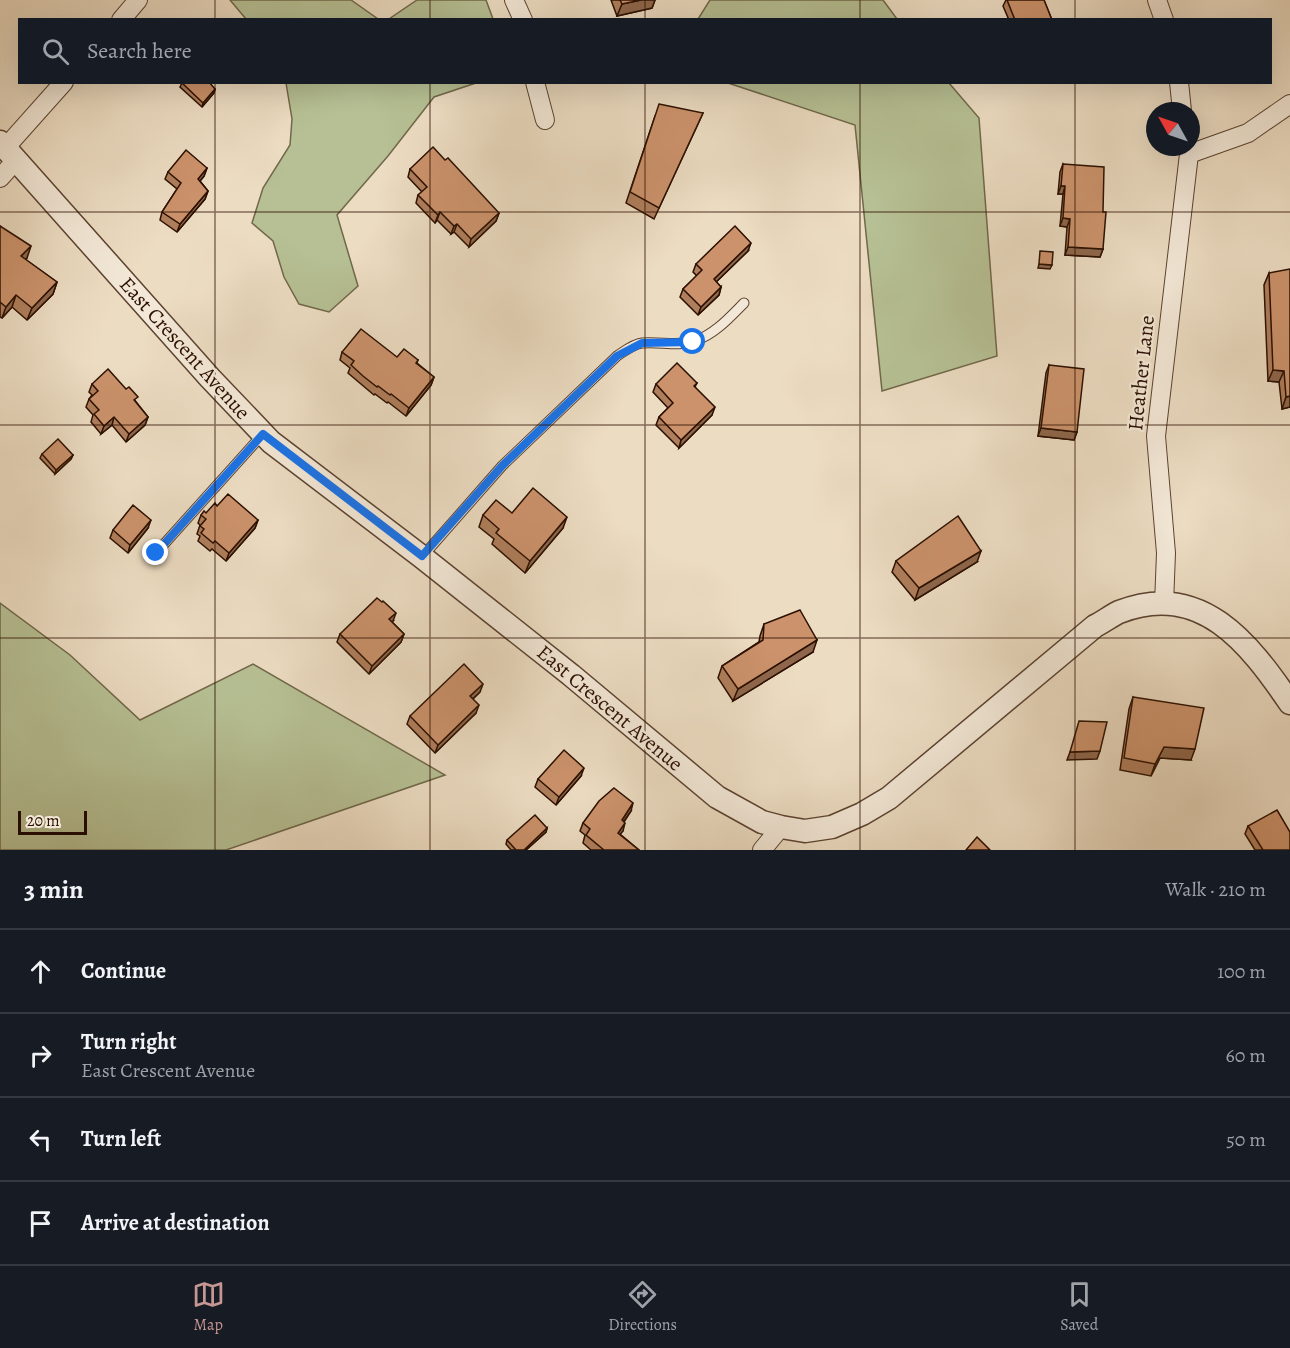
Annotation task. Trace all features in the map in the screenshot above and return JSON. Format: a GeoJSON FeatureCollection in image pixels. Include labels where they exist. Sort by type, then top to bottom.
{"type":"FeatureCollection","features":[{"type":"Feature","properties":{"kind":"street"},"geometry":{"type":"LineString","coordinates":[[123,18],[138,0]]}},
{"type":"Feature","properties":{"kind":"street"},"geometry":{"type":"LineString","coordinates":[[514,0],[522,18]]}},
{"type":"Feature","properties":{"kind":"street"},"geometry":{"type":"LineString","coordinates":[[1157,0],[1163,18]]}},
{"type":"Feature","properties":{"kind":"street"},"geometry":{"type":"LineString","coordinates":[[0,178],[8,149],[62,84]]}},
{"type":"Feature","properties":{"kind":"street"},"geometry":{"type":"LineString","coordinates":[[536,84],[545,120]]}},
{"type":"Feature","properties":{"kind":"street"},"geometry":{"type":"LineString","coordinates":[[1179,84],[1181,102]]}},
{"type":"Feature","properties":{"kind":"street"},"geometry":{"type":"LineString","coordinates":[[1200,147],[1248,133],[1290,105]]}},
{"type":"Feature","properties":{"kind":"street","name":"East Crescent Avenue"},"geometry":{"type":"LineString","coordinates":[[8,149],[210,378],[263,434],[422,556],[571,675],[717,797],[743,813],[781,827],[805,831],[832,827],[871,809],[889,798],[954,746],[1095,626],[1119,612],[1164,604],[1185,606],[1205,613],[1229,629],[1248,648],[1290,703]]}},
{"type":"Feature","properties":{"kind":"street","name":"Heather Lane"},"geometry":{"type":"LineString","coordinates":[[1164,604],[1166,553],[1156,436],[1187,156]]}},
{"type":"Feature","properties":{"kind":"street"},"geometry":{"type":"LineString","coordinates":[[762,850],[781,827]]}},
{"type":"Feature","properties":{"kind":"lane"},"geometry":{"type":"LineString","coordinates":[[422,556],[502,466],[617,356],[642,343],[693,342],[723,325],[744,303]]}},
{"type":"Feature","properties":{"kind":"lane"},"geometry":{"type":"LineString","coordinates":[[156,553],[263,434]]}},
{"type":"Feature","properties":{"kind":"green space"},"geometry":{"type":"Polygon","coordinates":[[[230,0],[351,0],[377,18],[245,18],[230,0]]]}},
{"type":"Feature","properties":{"kind":"green space"},"geometry":{"type":"Polygon","coordinates":[[[417,0],[486,0],[493,18],[390,18],[417,0]]]}},
{"type":"Feature","properties":{"kind":"green space"},"geometry":{"type":"Polygon","coordinates":[[[710,0],[883,0],[896,18],[699,18],[710,0]]]}},
{"type":"Feature","properties":{"kind":"green space"},"geometry":{"type":"Polygon","coordinates":[[[286,84],[473,84],[434,97],[388,156],[337,215],[358,286],[329,312],[299,304],[284,277],[273,241],[252,223],[263,188],[290,145],[292,119],[286,84]]]}},
{"type":"Feature","properties":{"kind":"green space"},"geometry":{"type":"Polygon","coordinates":[[[731,84],[950,84],[979,118],[997,356],[882,391],[855,125],[731,84]]]}},
{"type":"Feature","properties":{"kind":"green space"},"geometry":{"type":"Polygon","coordinates":[[[0,603],[70,655],[140,720],[253,664],[445,775],[226,850],[0,850],[0,603]]]}},
{"type":"Feature","properties":{"kind":"building"},"geometry":{"type":"Polygon","coordinates":[[[620,0],[641,0],[622,4],[620,0]]]}},
{"type":"Feature","properties":{"kind":"building"},"geometry":{"type":"Polygon","coordinates":[[[1007,0],[1044,0],[1051,18],[1014,18],[1007,0]]]}},
{"type":"Feature","properties":{"kind":"building"},"geometry":{"type":"Polygon","coordinates":[[[183,84],[211,84],[215,89],[203,103],[183,84]]]}},
{"type":"Feature","properties":{"kind":"building"},"geometry":{"type":"Polygon","coordinates":[[[659,104],[703,113],[659,208],[630,192],[659,104]]]}},
{"type":"Feature","properties":{"kind":"building"},"geometry":{"type":"Polygon","coordinates":[[[433,147],[445,160],[448,158],[499,213],[471,239],[457,224],[454,226],[440,212],[438,215],[418,195],[427,187],[410,169],[433,147]]]}},
{"type":"Feature","properties":{"kind":"building"},"geometry":{"type":"Polygon","coordinates":[[[186,150],[207,168],[198,179],[208,191],[180,224],[162,212],[181,183],[168,172],[186,150]]]}},
{"type":"Feature","properties":{"kind":"building"},"geometry":{"type":"Polygon","coordinates":[[[1063,164],[1104,167],[1103,212],[1106,212],[1103,249],[1068,247],[1070,219],[1063,218],[1065,186],[1061,186],[1063,164]]]}},
{"type":"Feature","properties":{"kind":"building"},"geometry":{"type":"Polygon","coordinates":[[[0,226],[31,246],[21,256],[57,282],[32,308],[16,295],[6,307],[0,302],[0,226]]]}},
{"type":"Feature","properties":{"kind":"building"},"geometry":{"type":"Polygon","coordinates":[[[735,226],[751,243],[714,279],[721,287],[701,307],[683,289],[702,270],[696,264],[735,226]]]}},
{"type":"Feature","properties":{"kind":"building"},"geometry":{"type":"Polygon","coordinates":[[[1040,251],[1053,252],[1052,265],[1039,264],[1040,251]]]}},
{"type":"Feature","properties":{"kind":"building"},"geometry":{"type":"Polygon","coordinates":[[[1290,269],[1290,396],[1286,397],[1284,371],[1273,370],[1269,273],[1290,269]]]}},
{"type":"Feature","properties":{"kind":"building"},"geometry":{"type":"Polygon","coordinates":[[[361,329],[397,357],[404,349],[418,360],[416,363],[434,377],[409,408],[363,376],[351,365],[354,361],[342,352],[361,329]]]}},
{"type":"Feature","properties":{"kind":"building"},"geometry":{"type":"Polygon","coordinates":[[[677,363],[697,383],[694,386],[715,407],[681,440],[659,417],[673,403],[656,384],[677,363]]]}},
{"type":"Feature","properties":{"kind":"building"},"geometry":{"type":"Polygon","coordinates":[[[1049,365],[1084,369],[1077,432],[1041,428],[1049,365]]]}},
{"type":"Feature","properties":{"kind":"building"},"geometry":{"type":"Polygon","coordinates":[[[108,369],[126,389],[129,387],[138,397],[134,400],[148,417],[129,434],[114,417],[104,426],[94,414],[99,410],[89,399],[98,391],[92,384],[108,369]]]}},
{"type":"Feature","properties":{"kind":"building"},"geometry":{"type":"Polygon","coordinates":[[[58,439],[73,455],[56,470],[42,454],[58,439]]]}},
{"type":"Feature","properties":{"kind":"building"},"geometry":{"type":"Polygon","coordinates":[[[533,488],[567,517],[530,561],[496,533],[499,529],[483,515],[496,500],[512,513],[533,488]]]}},
{"type":"Feature","properties":{"kind":"building"},"geometry":{"type":"Polygon","coordinates":[[[228,494],[258,520],[229,553],[201,533],[204,529],[200,526],[206,519],[201,515],[204,511],[206,513],[215,503],[217,506],[228,494]]]}},
{"type":"Feature","properties":{"kind":"building"},"geometry":{"type":"Polygon","coordinates":[[[133,505],[151,520],[130,545],[113,530],[133,505]]]}},
{"type":"Feature","properties":{"kind":"building"},"geometry":{"type":"Polygon","coordinates":[[[958,516],[981,551],[919,588],[896,561],[958,516]]]}},
{"type":"Feature","properties":{"kind":"building"},"geometry":{"type":"Polygon","coordinates":[[[377,598],[396,613],[389,619],[404,634],[372,666],[340,634],[377,598]]]}},
{"type":"Feature","properties":{"kind":"building"},"geometry":{"type":"Polygon","coordinates":[[[800,610],[817,640],[738,689],[722,666],[763,640],[764,624],[800,610]]]}},
{"type":"Feature","properties":{"kind":"building"},"geometry":{"type":"Polygon","coordinates":[[[464,664],[483,684],[470,696],[479,705],[438,745],[410,716],[464,664]]]}},
{"type":"Feature","properties":{"kind":"building"},"geometry":{"type":"Polygon","coordinates":[[[1133,697],[1204,708],[1195,749],[1164,747],[1155,764],[1124,758],[1133,697]]]}},
{"type":"Feature","properties":{"kind":"building"},"geometry":{"type":"Polygon","coordinates":[[[1079,721],[1107,722],[1100,751],[1070,752],[1079,721]]]}},
{"type":"Feature","properties":{"kind":"building"},"geometry":{"type":"Polygon","coordinates":[[[564,750],[584,768],[559,797],[538,779],[564,750]]]}},
{"type":"Feature","properties":{"kind":"building"},"geometry":{"type":"Polygon","coordinates":[[[614,788],[633,803],[622,820],[625,823],[618,833],[639,850],[604,850],[586,835],[590,829],[583,823],[599,801],[614,788]]]}},
{"type":"Feature","properties":{"kind":"building"},"geometry":{"type":"Polygon","coordinates":[[[1277,810],[1290,832],[1290,850],[1263,850],[1248,826],[1277,810]]]}},
{"type":"Feature","properties":{"kind":"building"},"geometry":{"type":"Polygon","coordinates":[[[535,815],[547,828],[524,850],[516,850],[507,840],[535,815]]]}},
{"type":"Feature","properties":{"kind":"building"},"geometry":{"type":"Polygon","coordinates":[[[977,837],[990,850],[966,850],[977,837]]]}},
{"type":"Feature","properties":{"kind":"route"},"geometry":{"type":"LineString","coordinates":[[156,553],[263,434],[422,556],[502,466],[617,356],[642,343],[693,342]]}}]}
